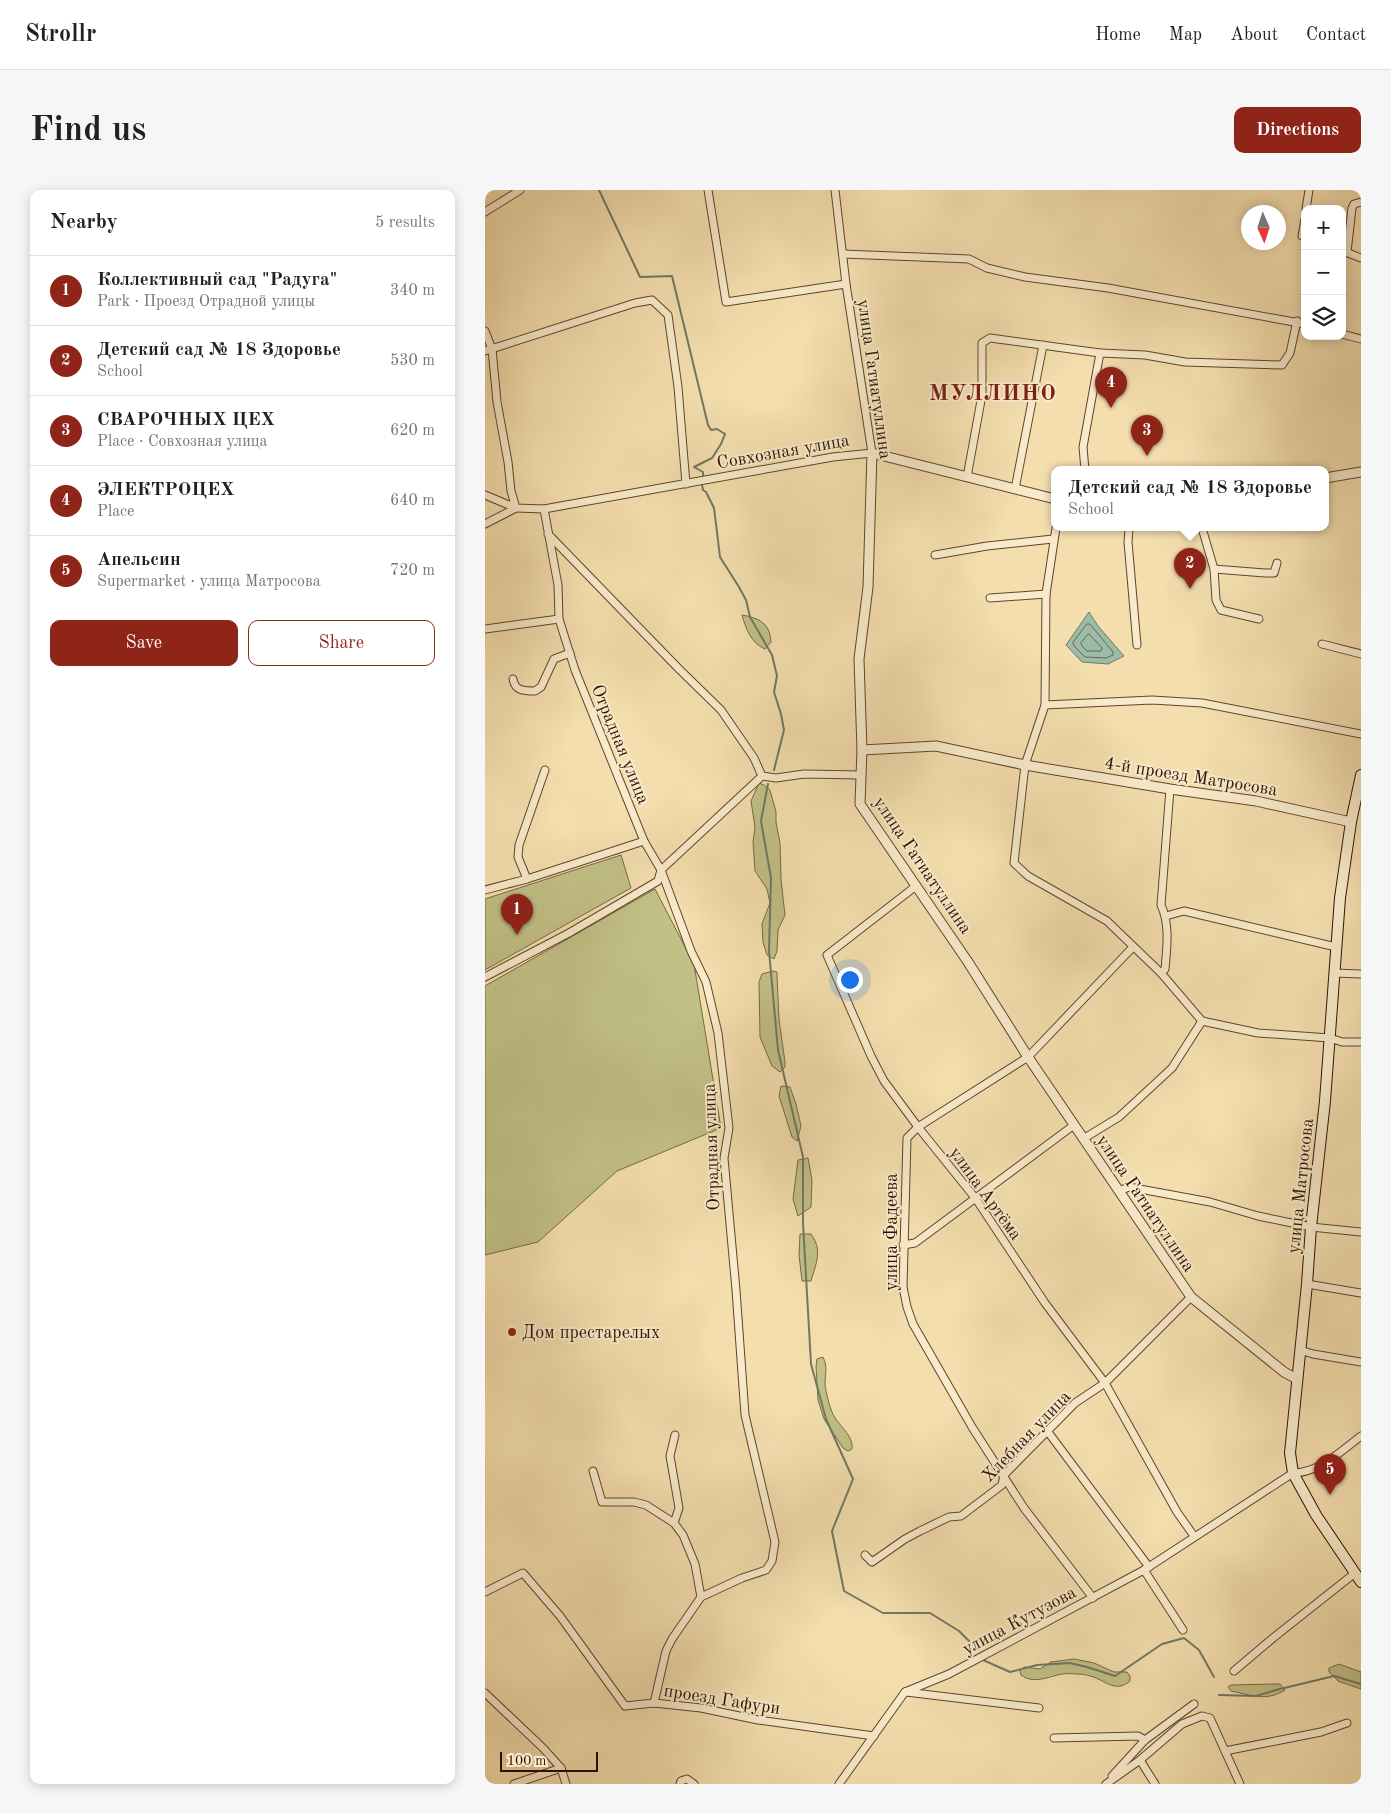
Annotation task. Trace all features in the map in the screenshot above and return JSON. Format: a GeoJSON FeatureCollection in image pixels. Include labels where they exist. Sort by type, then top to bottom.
{"type":"FeatureCollection","features":[{"type":"Feature","properties":{"kind":"main road","name":"улица Матросова"},"geometry":{"type":"LineString","coordinates":[[1358,1578],[1316,1514],[1293,1473],[1290,1453],[1311,1227],[1319,1163],[1340,898],[1351,822],[1359,797],[1361,775]]}},
{"type":"Feature","properties":{"kind":"street"},"geometry":{"type":"LineString","coordinates":[[485,212],[520,190]]}},
{"type":"Feature","properties":{"kind":"street"},"geometry":{"type":"LineString","coordinates":[[708,190],[727,302],[846,284]]}},
{"type":"Feature","properties":{"kind":"street","name":"улица Гатиатуллина"},"geometry":{"type":"LineString","coordinates":[[835,190],[846,284],[872,453],[868,587],[859,659],[862,750],[860,804],[983,983],[1028,1056],[1191,1298],[1284,1372],[1297,1379]]}},
{"type":"Feature","properties":{"kind":"street"},"geometry":{"type":"LineString","coordinates":[[1307,205],[1309,190]]}},
{"type":"Feature","properties":{"kind":"street"},"geometry":{"type":"LineString","coordinates":[[1344,250],[1352,208],[1354,204],[1361,202]]}},
{"type":"Feature","properties":{"kind":"street"},"geometry":{"type":"LineString","coordinates":[[1346,253],[1361,258]]}},
{"type":"Feature","properties":{"kind":"street"},"geometry":{"type":"LineString","coordinates":[[843,254],[969,259],[987,268],[1025,277],[1108,288],[1301,322],[1290,353],[1282,366],[1185,362],[1145,355],[1101,353],[990,338],[982,343],[982,395],[967,477]]}},
{"type":"Feature","properties":{"kind":"street"},"geometry":{"type":"LineString","coordinates":[[489,350],[635,303],[652,300],[668,315],[677,372],[686,484]]}},
{"type":"Feature","properties":{"kind":"street"},"geometry":{"type":"LineString","coordinates":[[485,331],[508,462],[511,491],[517,508]]}},
{"type":"Feature","properties":{"kind":"street"},"geometry":{"type":"LineString","coordinates":[[1346,335],[1361,339]]}},
{"type":"Feature","properties":{"kind":"street"},"geometry":{"type":"LineString","coordinates":[[1015,489],[1043,345]]}},
{"type":"Feature","properties":{"kind":"street"},"geometry":{"type":"LineString","coordinates":[[1085,466],[1083,447],[1101,353]]}},
{"type":"Feature","properties":{"kind":"street","name":"Совхозная улица"},"geometry":{"type":"LineString","coordinates":[[517,508],[544,509],[833,457],[872,453],[1051,498]]}},
{"type":"Feature","properties":{"kind":"street"},"geometry":{"type":"LineString","coordinates":[[1329,477],[1361,472]]}},
{"type":"Feature","properties":{"kind":"street"},"geometry":{"type":"LineString","coordinates":[[485,495],[517,508]]}},
{"type":"Feature","properties":{"kind":"street"},"geometry":{"type":"LineString","coordinates":[[485,524],[517,508]]}},
{"type":"Feature","properties":{"kind":"street","name":"Отрадная улица"},"geometry":{"type":"LineString","coordinates":[[544,509],[557,585],[559,620],[570,653],[644,841],[661,870],[691,951],[706,982],[718,1033],[729,1128],[724,1158],[745,1415],[775,1542],[772,1561],[765,1570],[742,1578],[701,1597]]}},
{"type":"Feature","properties":{"kind":"street"},"geometry":{"type":"LineString","coordinates":[[1055,531],[1046,594],[1045,704],[1025,765],[1014,864],[1028,876],[1107,921],[1132,948],[1161,973],[1202,1021],[1258,1033],[1330,1038],[1341,1042],[1361,1042]]}},
{"type":"Feature","properties":{"kind":"street"},"geometry":{"type":"LineString","coordinates":[[1129,531],[1128,542],[1137,645]]}},
{"type":"Feature","properties":{"kind":"street"},"geometry":{"type":"LineString","coordinates":[[1202,531],[1214,570],[1216,600],[1221,610],[1259,619]]}},
{"type":"Feature","properties":{"kind":"street"},"geometry":{"type":"LineString","coordinates":[[549,534],[721,710],[754,758],[761,776]]}},
{"type":"Feature","properties":{"kind":"street"},"geometry":{"type":"LineString","coordinates":[[935,555],[987,546],[1053,539]]}},
{"type":"Feature","properties":{"kind":"street"},"geometry":{"type":"LineString","coordinates":[[1214,570],[1265,573],[1274,572],[1277,568],[1277,563]]}},
{"type":"Feature","properties":{"kind":"street"},"geometry":{"type":"LineString","coordinates":[[991,598],[1046,594]]}},
{"type":"Feature","properties":{"kind":"street"},"geometry":{"type":"LineString","coordinates":[[485,629],[559,620]]}},
{"type":"Feature","properties":{"kind":"street"},"geometry":{"type":"LineString","coordinates":[[1322,644],[1361,654]]}},
{"type":"Feature","properties":{"kind":"street"},"geometry":{"type":"LineString","coordinates":[[513,678],[514,684],[520,690],[535,691],[541,687],[554,659],[570,653]]}},
{"type":"Feature","properties":{"kind":"street"},"geometry":{"type":"LineString","coordinates":[[1045,704],[1152,700],[1202,703],[1361,734]]}},
{"type":"Feature","properties":{"kind":"street","name":"4-й проезд Матросова"},"geometry":{"type":"LineString","coordinates":[[862,750],[936,746],[1025,765],[1256,801],[1351,822]]}},
{"type":"Feature","properties":{"kind":"street"},"geometry":{"type":"LineString","coordinates":[[527,879],[518,857],[519,846],[545,770]]}},
{"type":"Feature","properties":{"kind":"street"},"geometry":{"type":"LineString","coordinates":[[761,776],[777,778],[803,774],[861,775]]}},
{"type":"Feature","properties":{"kind":"street"},"geometry":{"type":"LineString","coordinates":[[485,977],[658,881],[661,870],[761,776]]}},
{"type":"Feature","properties":{"kind":"street"},"geometry":{"type":"LineString","coordinates":[[1161,973],[1165,969],[1168,943],[1166,916],[1161,905],[1170,789]]}},
{"type":"Feature","properties":{"kind":"street"},"geometry":{"type":"LineString","coordinates":[[485,890],[527,879],[644,841]]}},
{"type":"Feature","properties":{"kind":"street","name":"улица Артёма"},"geometry":{"type":"LineString","coordinates":[[916,886],[827,955],[871,1056],[884,1081],[976,1199],[1045,1303],[1105,1383],[1177,1512],[1194,1536]]}},
{"type":"Feature","properties":{"kind":"street"},"geometry":{"type":"LineString","coordinates":[[1166,916],[1184,911],[1336,947]]}},
{"type":"Feature","properties":{"kind":"street","name":"улица Фадеева"},"geometry":{"type":"LineString","coordinates":[[1093,1598],[1024,1508],[972,1427],[913,1324],[903,1288],[907,1138],[918,1127],[1028,1056],[1132,948]]}},
{"type":"Feature","properties":{"kind":"street"},"geometry":{"type":"LineString","coordinates":[[1334,973],[1361,974]]}},
{"type":"Feature","properties":{"kind":"street"},"geometry":{"type":"LineString","coordinates":[[1083,1139],[1119,1117],[1172,1068],[1202,1021]]}},
{"type":"Feature","properties":{"kind":"street"},"geometry":{"type":"LineString","coordinates":[[903,1245],[915,1244],[1075,1125]]}},
{"type":"Feature","properties":{"kind":"street"},"geometry":{"type":"LineString","coordinates":[[1119,1191],[1129,1187],[1138,1188],[1210,1202],[1258,1216],[1311,1227],[1361,1232]]}},
{"type":"Feature","properties":{"kind":"street"},"geometry":{"type":"LineString","coordinates":[[1307,1284],[1361,1293]]}},
{"type":"Feature","properties":{"kind":"street","name":"Хлебная улица"},"geometry":{"type":"LineString","coordinates":[[865,1555],[872,1562],[905,1539],[949,1518],[961,1516],[1002,1485],[1004,1475],[1075,1404],[1105,1383],[1191,1298]]}},
{"type":"Feature","properties":{"kind":"street"},"geometry":{"type":"LineString","coordinates":[[1300,1350],[1361,1362]]}},
{"type":"Feature","properties":{"kind":"street"},"geometry":{"type":"LineString","coordinates":[[1048,1432],[1147,1569],[1183,1630]]}},
{"type":"Feature","properties":{"kind":"street"},"geometry":{"type":"LineString","coordinates":[[674,1523],[679,1508],[670,1456],[675,1435]]}},
{"type":"Feature","properties":{"kind":"street","name":"улица Кутузова"},"geometry":{"type":"LineString","coordinates":[[905,1692],[949,1674],[1147,1569],[1194,1536],[1293,1473],[1301,1473],[1322,1465],[1361,1436]]}},
{"type":"Feature","properties":{"kind":"street"},"geometry":{"type":"LineString","coordinates":[[593,1471],[602,1502],[634,1502],[646,1505],[674,1523],[683,1535],[695,1564],[701,1597],[666,1651],[654,1703]]}},
{"type":"Feature","properties":{"kind":"street","name":"проезд Гафури"},"geometry":{"type":"LineString","coordinates":[[485,1592],[523,1573],[560,1616],[625,1706],[654,1703],[701,1708],[758,1720],[874,1736]]}},
{"type":"Feature","properties":{"kind":"street"},"geometry":{"type":"LineString","coordinates":[[1234,1671],[1273,1638],[1358,1578]]}},
{"type":"Feature","properties":{"kind":"street"},"geometry":{"type":"LineString","coordinates":[[840,1784],[905,1692],[1039,1708]]}},
{"type":"Feature","properties":{"kind":"street"},"geometry":{"type":"LineString","coordinates":[[485,1693],[543,1748],[561,1768],[566,1784]]}},
{"type":"Feature","properties":{"kind":"street"},"geometry":{"type":"LineString","coordinates":[[1105,1784],[1145,1740],[1194,1704]]}},
{"type":"Feature","properties":{"kind":"street"},"geometry":{"type":"LineString","coordinates":[[1105,1784],[1140,1760],[1182,1724],[1202,1716],[1209,1718],[1240,1784]]}},
{"type":"Feature","properties":{"kind":"street"},"geometry":{"type":"LineString","coordinates":[[1225,1751],[1321,1732],[1347,1724]]}},
{"type":"Feature","properties":{"kind":"street"},"geometry":{"type":"LineString","coordinates":[[1054,1738],[1138,1736],[1145,1740]]}},
{"type":"Feature","properties":{"kind":"street"},"geometry":{"type":"LineString","coordinates":[[1140,1760],[1155,1784]]}},
{"type":"Feature","properties":{"kind":"street"},"geometry":{"type":"LineString","coordinates":[[514,1784],[561,1768]]}},
{"type":"Feature","properties":{"kind":"street"},"geometry":{"type":"LineString","coordinates":[[680,1784],[681,1781],[687,1779],[694,1784]]}},
{"type":"Feature","properties":{"kind":"street"},"geometry":{"type":"LineString","coordinates":[[840,1784],[849,1784]]}},
{"type":"Feature","properties":{"kind":"shaded area"},"geometry":{"type":"Polygon","coordinates":[[[742,615],[754,618],[766,626],[771,642],[765,649],[753,639],[747,630],[742,615]]]}},
{"type":"Feature","properties":{"kind":"shaded area"},"geometry":{"type":"Polygon","coordinates":[[[759,783],[770,790],[776,812],[780,843],[781,880],[785,915],[778,930],[777,951],[774,959],[767,955],[763,942],[762,924],[770,903],[767,889],[755,871],[753,842],[755,827],[751,801],[759,783]]]}},
{"type":"Feature","properties":{"kind":"shaded area"},"geometry":{"type":"Polygon","coordinates":[[[621,855],[631,888],[485,970],[485,899],[621,855]]]}},
{"type":"Feature","properties":{"kind":"shaded area"},"geometry":{"type":"Polygon","coordinates":[[[655,889],[694,964],[721,1128],[617,1171],[538,1242],[485,1255],[485,986],[655,889]]]}},
{"type":"Feature","properties":{"kind":"shaded area"},"geometry":{"type":"Polygon","coordinates":[[[773,971],[777,972],[779,1020],[785,1062],[785,1067],[780,1072],[772,1066],[760,1037],[759,982],[762,974],[773,971]]]}},
{"type":"Feature","properties":{"kind":"shaded area"},"geometry":{"type":"Polygon","coordinates":[[[781,1086],[790,1087],[796,1104],[801,1126],[797,1141],[792,1137],[779,1096],[781,1086]]]}},
{"type":"Feature","properties":{"kind":"shaded area"},"geometry":{"type":"Polygon","coordinates":[[[808,1158],[812,1180],[811,1207],[798,1216],[793,1199],[798,1160],[808,1158]]]}},
{"type":"Feature","properties":{"kind":"shaded area"},"geometry":{"type":"Polygon","coordinates":[[[800,1234],[811,1234],[817,1246],[818,1252],[811,1281],[802,1281],[799,1255],[800,1234]]]}},
{"type":"Feature","properties":{"kind":"shaded area"},"geometry":{"type":"Polygon","coordinates":[[[823,1357],[826,1367],[825,1385],[829,1402],[834,1417],[848,1435],[852,1444],[852,1449],[848,1451],[843,1448],[824,1419],[818,1400],[816,1366],[817,1359],[823,1357]]]}},
{"type":"Feature","properties":{"kind":"shaded area"},"geometry":{"type":"Polygon","coordinates":[[[1074,1659],[1094,1663],[1114,1672],[1127,1672],[1130,1676],[1130,1681],[1125,1685],[1114,1686],[1081,1674],[1065,1674],[1036,1680],[1021,1675],[1020,1671],[1024,1667],[1040,1669],[1051,1662],[1074,1659]]]}},
{"type":"Feature","properties":{"kind":"shaded area"},"geometry":{"type":"Polygon","coordinates":[[[1339,1664],[1361,1672],[1361,1689],[1338,1681],[1329,1672],[1329,1668],[1339,1664]]]}},
{"type":"Feature","properties":{"kind":"shaded area"},"geometry":{"type":"Polygon","coordinates":[[[1280,1684],[1285,1690],[1265,1697],[1231,1691],[1228,1687],[1231,1685],[1280,1684]]]}},
{"type":"Feature","properties":{"kind":"water"},"geometry":{"type":"Polygon","coordinates":[[[1089,612],[1098,626],[1124,656],[1108,664],[1082,662],[1066,645],[1089,612]]]}},
{"type":"Feature","properties":{"kind":"waterway"},"geometry":{"type":"LineString","coordinates":[[599,190],[640,277],[672,276],[708,425],[711,430],[717,429],[725,434],[712,458],[694,467],[703,472],[703,476]]}},
{"type":"Feature","properties":{"kind":"waterway"},"geometry":{"type":"LineString","coordinates":[[702,485],[714,508],[720,557],[746,600],[750,617],[772,655],[777,676],[774,692],[784,730],[774,770]]}},
{"type":"Feature","properties":{"kind":"waterway"},"geometry":{"type":"LineString","coordinates":[[768,784],[761,821],[771,878],[769,951],[778,1050],[803,1157],[803,1223],[811,1364],[826,1419],[853,1479],[832,1531],[844,1591],[883,1613],[930,1613],[959,1631],[977,1649]]}},
{"type":"Feature","properties":{"kind":"waterway"},"geometry":{"type":"LineString","coordinates":[[983,1660],[1010,1672],[1037,1665],[1070,1663],[1115,1676],[1162,1644],[1184,1638],[1199,1650],[1214,1677]]}},
{"type":"Feature","properties":{"kind":"waterway"},"geometry":{"type":"LineString","coordinates":[[1219,1695],[1256,1696],[1334,1676],[1361,1684]]}},
{"type":"Feature","properties":{"kind":"place","name":"ЭЛЕКТРОЦЕХ"},"geometry":{"type":"Point","coordinates":[1111,408]}},
{"type":"Feature","properties":{"kind":"place","name":"СВАРОЧНЫХ ЦЕХ"},"geometry":{"type":"Point","coordinates":[1147,456]}},
{"type":"Feature","properties":{"kind":"place","name":"Детский сад № 18 Здоровье"},"geometry":{"type":"Point","coordinates":[1190,589]}},
{"type":"Feature","properties":{"kind":"place","name":"Коллективный сад \"Радуга\""},"geometry":{"type":"Point","coordinates":[517,935]}},
{"type":"Feature","properties":{"kind":"place","name":"Дом престарелых"},"geometry":{"type":"Point","coordinates":[512,1332]}},
{"type":"Feature","properties":{"kind":"place","name":"Апельсин"},"geometry":{"type":"Point","coordinates":[1330,1495]}},
{"type":"Feature","properties":{"kind":"district","name":"МУЛЛИНО"},"geometry":{"type":"Point","coordinates":[993,392]}}]}
